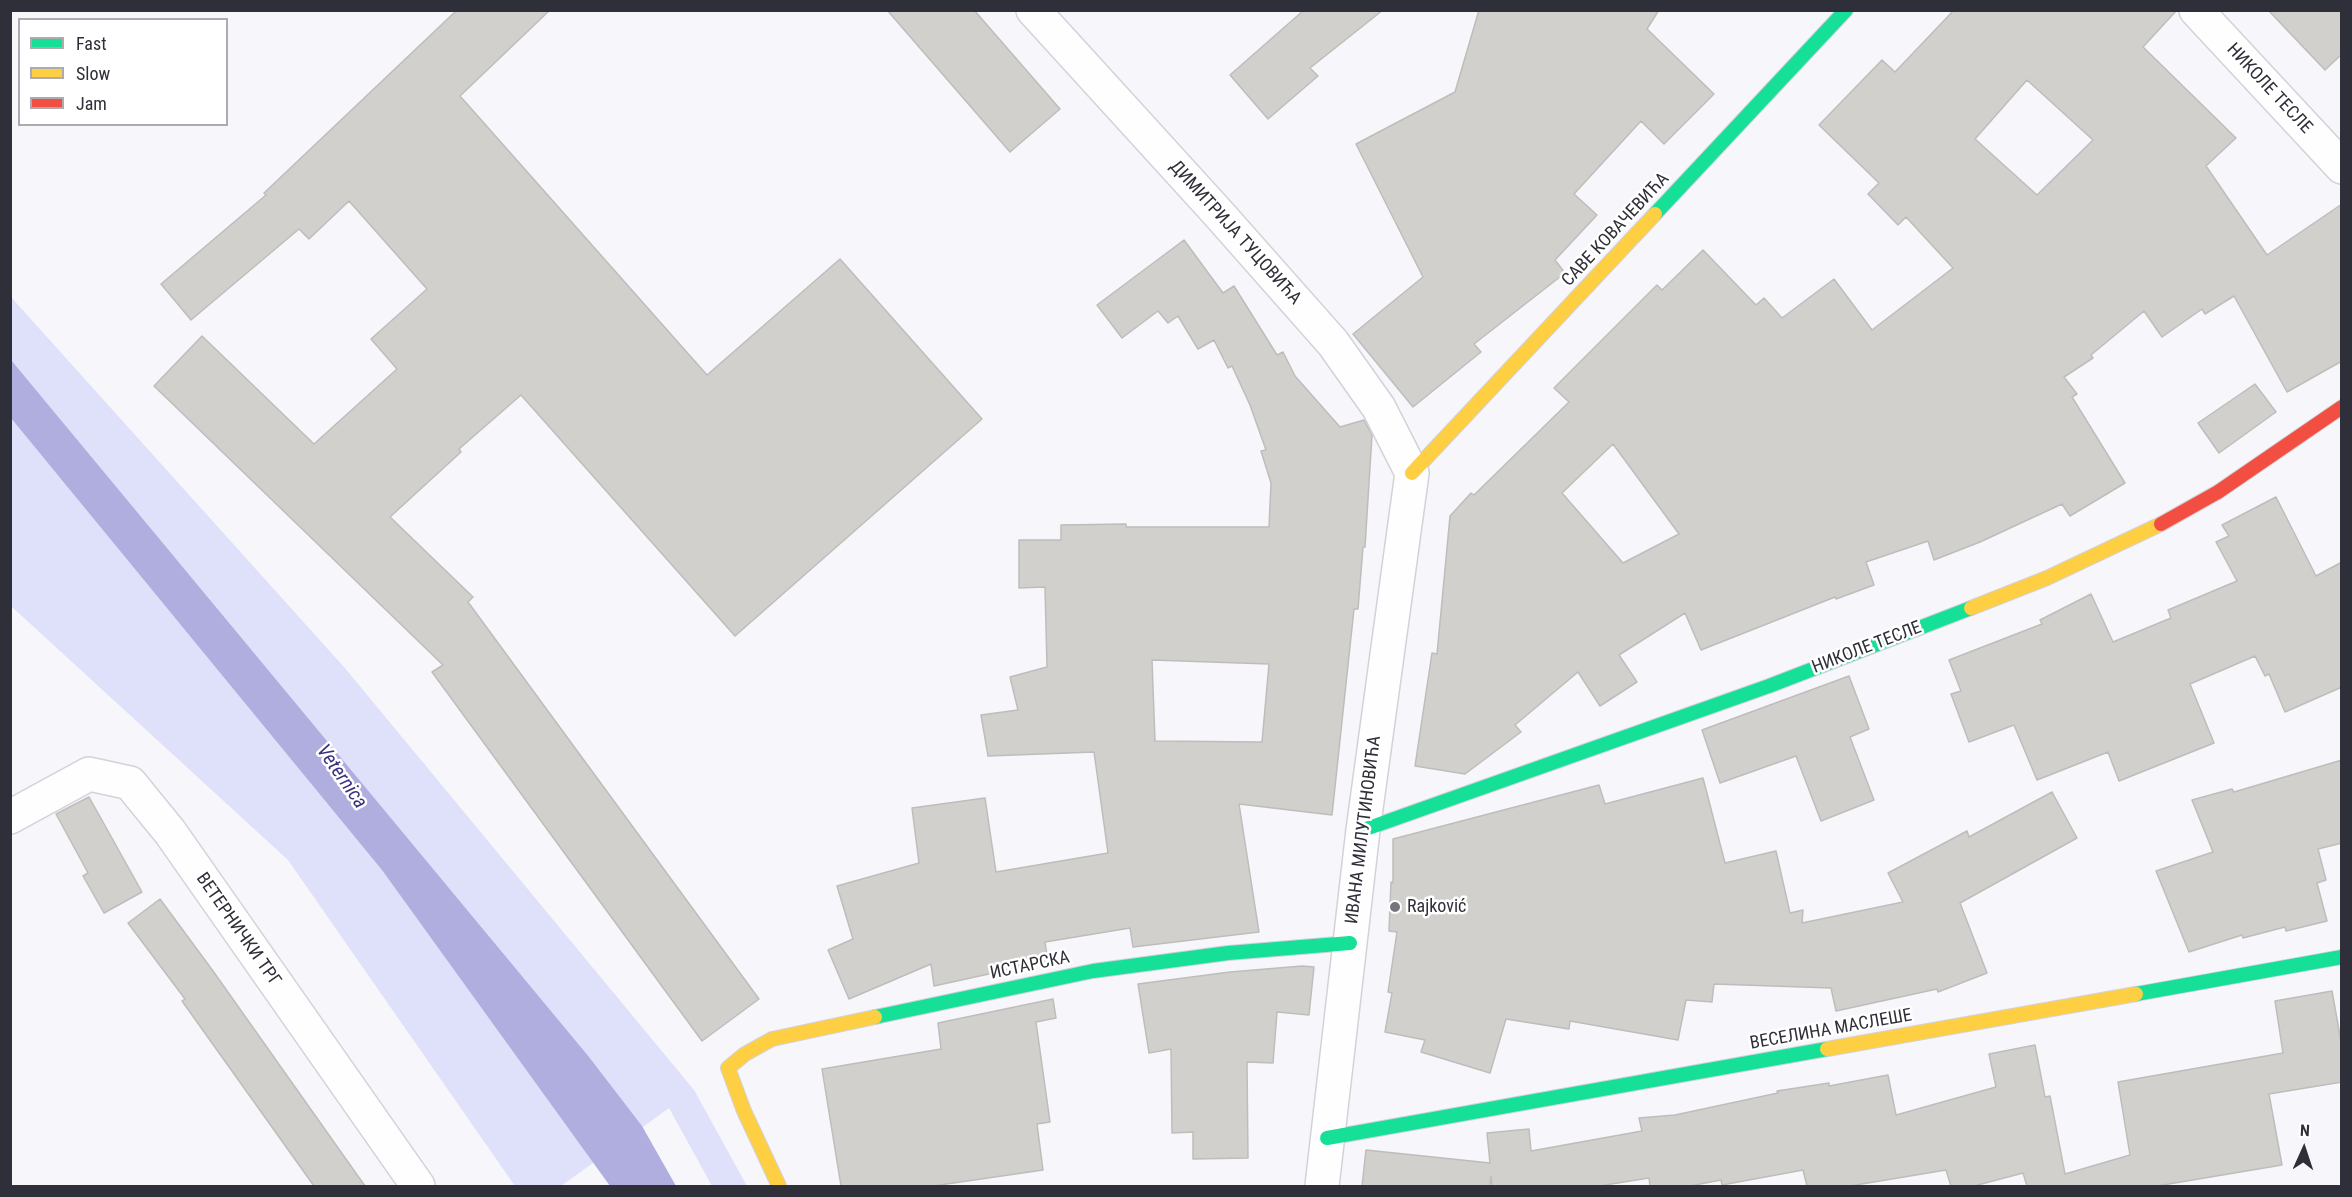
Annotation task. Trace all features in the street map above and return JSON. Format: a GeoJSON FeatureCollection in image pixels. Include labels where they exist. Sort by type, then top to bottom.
{"type":"FeatureCollection","features":[{"type":"Feature","properties":{"kind":"street","name":"ДИМИТРИЈА ТУЦОВИЋА"},"geometry":{"type":"LineString","coordinates":[[1033,10],[1333,343],[1379,408],[1412,473]]}},
{"type":"Feature","properties":{"kind":"street","name":"САВЕ КОВАЧЕВИЋА"},"geometry":{"type":"LineString","coordinates":[[1412,473],[1846,10]]}},
{"type":"Feature","properties":{"kind":"street","name":"НИКОЛЕ ТЕСЛЕ"},"geometry":{"type":"LineString","coordinates":[[2196,10],[2342,168]]}},
{"type":"Feature","properties":{"kind":"street","name":"НИКОЛЕ ТЕСЛЕ"},"geometry":{"type":"LineString","coordinates":[[1363,831],[1769,686],[2047,578],[2147,531],[2218,492],[2342,407]]}},
{"type":"Feature","properties":{"kind":"street","name":"ИВАНА МИЛУТИНОВИЋА"},"geometry":{"type":"LineString","coordinates":[[1322,1186],[1363,831],[1412,473]]}},
{"type":"Feature","properties":{"kind":"street","name":"ВЕТЕРНИЧКИ ТРГ"},"geometry":{"type":"LineString","coordinates":[[10,817],[89,774],[130,783],[170,832],[418,1186]]}},
{"type":"Feature","properties":{"kind":"street","name":"ИСТАРСКА"},"geometry":{"type":"LineString","coordinates":[[779,1186],[744,1111],[728,1068],[745,1054],[772,1039],[1093,971],[1228,953],[1350,943]]}},
{"type":"Feature","properties":{"kind":"street","name":"ВЕСЕЛИНА МАСЛЕШЕ"},"geometry":{"type":"LineString","coordinates":[[1327,1138],[2342,957]]}},
{"type":"Feature","properties":{"kind":"shaded area"},"geometry":{"type":"Polygon","coordinates":[[[10,296],[344,667],[694,1090],[747,1186],[712,1186],[669,1108],[561,1186],[515,1186],[288,860],[11,606],[10,296]]]}},
{"type":"Feature","properties":{"kind":"water","name":"Veternica"},"geometry":{"type":"Polygon","coordinates":[[[11,360],[589,1057],[642,1126],[676,1186],[610,1186],[382,870],[11,418],[11,360]]]}},
{"type":"Feature","properties":{"kind":"building"},"geometry":{"type":"Polygon","coordinates":[[[457,10],[550,10],[460,96],[707,375],[840,259],[982,419],[735,636],[521,395],[459,449],[461,452],[390,517],[473,597],[468,602],[759,999],[702,1041],[432,672],[443,665],[154,386],[202,336],[314,444],[397,369],[371,339],[427,289],[349,201],[309,239],[299,229],[191,320],[161,284],[266,195],[264,193],[457,10]]]}},
{"type":"Feature","properties":{"kind":"building"},"geometry":{"type":"Polygon","coordinates":[[[887,10],[974,10],[1060,109],[1010,152],[887,10]]]}},
{"type":"Feature","properties":{"kind":"building"},"geometry":{"type":"Polygon","coordinates":[[[1304,10],[1383,10],[1310,68],[1318,76],[1268,119],[1230,75],[1304,10]]]}},
{"type":"Feature","properties":{"kind":"building"},"geometry":{"type":"Polygon","coordinates":[[[1479,10],[1659,10],[1647,29],[1714,94],[1664,144],[1641,121],[1574,194],[1597,215],[1555,260],[1565,273],[1474,344],[1481,352],[1413,407],[1353,334],[1423,277],[1356,144],[1455,92],[1479,10]]]}},
{"type":"Feature","properties":{"kind":"building"},"geometry":{"type":"Polygon","coordinates":[[[1954,10],[2177,10],[2143,47],[2236,138],[2206,166],[2267,255],[2342,204],[2342,361],[2287,392],[2234,296],[2205,314],[2202,309],[2162,337],[2144,311],[2091,355],[2093,358],[2064,377],[2077,394],[2072,397],[2125,483],[2070,516],[2062,504],[1980,542],[1934,560],[1928,541],[1866,562],[1874,585],[1836,599],[1835,597],[1701,650],[1685,613],[1619,655],[1637,682],[1600,706],[1578,672],[1515,725],[1521,732],[1465,774],[1415,766],[1432,653],[1437,654],[1450,516],[1471,493],[1474,495],[1569,402],[1554,388],[1657,285],[1662,290],[1703,250],[1756,305],[1764,298],[1782,318],[1834,279],[1872,330],[1953,268],[1906,217],[1898,225],[1868,194],[1879,183],[1819,125],[1882,60],[1895,72],[1954,10]],[[2027,80],[1975,139],[2037,195],[2093,140],[2027,80]],[[1613,444],[1562,493],[1623,563],[1679,534],[1613,444]]]}},
{"type":"Feature","properties":{"kind":"building"},"geometry":{"type":"Polygon","coordinates":[[[2268,10],[2342,10],[2342,54],[2325,70],[2268,10]]]}},
{"type":"Feature","properties":{"kind":"building"},"geometry":{"type":"Polygon","coordinates":[[[1184,240],[1223,293],[1234,286],[1277,355],[1283,352],[1295,376],[1340,427],[1364,420],[1372,435],[1365,547],[1363,547],[1358,609],[1354,609],[1332,815],[1239,804],[1259,932],[1133,947],[1130,928],[1045,942],[1048,961],[934,986],[931,964],[849,999],[828,950],[853,939],[837,886],[919,863],[912,808],[985,798],[996,872],[1108,853],[1094,752],[988,756],[981,715],[1018,710],[1010,677],[1047,667],[1045,587],[1019,588],[1019,540],[1061,540],[1061,525],[1269,527],[1271,483],[1261,451],[1266,450],[1250,405],[1232,366],[1228,368],[1214,340],[1198,349],[1178,316],[1168,323],[1158,311],[1122,338],[1097,305],[1184,240]],[[1152,660],[1155,741],[1262,742],[1269,664],[1152,660]]]}},
{"type":"Feature","properties":{"kind":"building"},"geometry":{"type":"Polygon","coordinates":[[[2255,384],[2276,412],[2219,453],[2198,423],[2255,384]]]}},
{"type":"Feature","properties":{"kind":"building"},"geometry":{"type":"Polygon","coordinates":[[[2276,497],[2316,576],[2342,562],[2342,687],[2285,712],[2269,674],[2265,676],[2255,656],[2190,684],[2214,743],[2119,781],[2108,752],[2037,780],[2014,725],[1969,742],[1951,694],[1961,691],[1949,660],[2042,624],[2040,620],[2091,594],[2113,642],[2171,618],[2168,610],[2237,581],[2216,542],[2229,536],[2222,525],[2276,497]]]}},
{"type":"Feature","properties":{"kind":"building"},"geometry":{"type":"Polygon","coordinates":[[[1849,676],[1869,729],[1850,737],[1874,800],[1821,821],[1796,756],[1720,783],[1702,730],[1849,676]]]}},
{"type":"Feature","properties":{"kind":"building"},"geometry":{"type":"Polygon","coordinates":[[[2342,760],[2342,843],[2318,849],[2326,880],[2317,883],[2327,921],[2286,931],[2285,927],[2243,938],[2242,935],[2189,952],[2156,871],[2213,852],[2192,800],[2232,789],[2234,792],[2342,760]]]}},
{"type":"Feature","properties":{"kind":"building"},"geometry":{"type":"Polygon","coordinates":[[[1703,778],[1725,863],[1776,851],[1790,913],[1803,910],[1802,923],[1903,902],[1888,873],[1967,831],[1969,837],[2052,792],[2077,838],[1960,903],[1987,973],[1938,992],[1937,989],[1836,1011],[1831,988],[1714,984],[1712,1002],[1686,1000],[1678,1040],[1570,1021],[1569,1029],[1506,1019],[1490,1073],[1421,1052],[1425,1040],[1385,1032],[1392,993],[1388,992],[1397,932],[1389,931],[1391,882],[1393,883],[1393,839],[1599,785],[1605,804],[1703,778]]]}},
{"type":"Feature","properties":{"kind":"building"},"geometry":{"type":"Polygon","coordinates":[[[89,797],[142,892],[104,913],[83,876],[88,873],[56,814],[89,797]]]}},
{"type":"Feature","properties":{"kind":"building"},"geometry":{"type":"Polygon","coordinates":[[[160,899],[365,1186],[314,1186],[182,1001],[185,999],[128,923],[160,899]]]}},
{"type":"Feature","properties":{"kind":"building"},"geometry":{"type":"Polygon","coordinates":[[[1314,967],[1309,1015],[1277,1012],[1273,1063],[1247,1062],[1248,1158],[1193,1159],[1193,1132],[1172,1133],[1171,1049],[1149,1053],[1138,984],[1230,972],[1314,967]]]}},
{"type":"Feature","properties":{"kind":"building"},"geometry":{"type":"Polygon","coordinates":[[[2332,991],[2342,1047],[2342,1082],[2269,1094],[2282,1165],[2157,1186],[2027,1186],[2023,1173],[1974,1186],[1951,1186],[1946,1170],[1850,1186],[1807,1186],[1803,1170],[1722,1185],[1721,1180],[1690,1186],[1650,1186],[1649,1178],[1599,1186],[1492,1186],[1491,1176],[1490,1186],[1362,1186],[1366,1150],[1490,1163],[1487,1133],[1529,1129],[1531,1151],[1642,1131],[1639,1118],[1675,1115],[1778,1093],[1777,1091],[1829,1083],[1829,1086],[1888,1075],[1896,1115],[1996,1087],[1989,1054],[2035,1045],[2045,1097],[2050,1096],[2065,1174],[2130,1155],[2118,1082],[2283,1053],[2275,1001],[2332,991]]]}},
{"type":"Feature","properties":{"kind":"building"},"geometry":{"type":"Polygon","coordinates":[[[1053,999],[1056,1018],[1036,1022],[1050,1122],[1037,1124],[1043,1170],[933,1186],[841,1186],[822,1069],[941,1049],[938,1023],[1053,999]]]}},
{"type":"Feature","properties":{"kind":"traffic: fast"},"geometry":{"type":"LineString","coordinates":[[1655,214],[1846,10]]}},
{"type":"Feature","properties":{"kind":"traffic: fast"},"geometry":{"type":"LineString","coordinates":[[1363,830],[1769,686],[1971,608]]}},
{"type":"Feature","properties":{"kind":"traffic: fast"},"geometry":{"type":"LineString","coordinates":[[875,1017],[1093,971],[1228,953],[1350,943]]}},
{"type":"Feature","properties":{"kind":"traffic: fast"},"geometry":{"type":"LineString","coordinates":[[2136,994],[2342,957]]}},
{"type":"Feature","properties":{"kind":"traffic: fast"},"geometry":{"type":"LineString","coordinates":[[1327,1138],[1827,1049]]}},
{"type":"Feature","properties":{"kind":"traffic: slow"},"geometry":{"type":"LineString","coordinates":[[1412,473],[1655,214]]}},
{"type":"Feature","properties":{"kind":"traffic: slow"},"geometry":{"type":"LineString","coordinates":[[1971,608],[2047,578],[2161,524]]}},
{"type":"Feature","properties":{"kind":"traffic: slow"},"geometry":{"type":"LineString","coordinates":[[1827,1049],[2136,994]]}},
{"type":"Feature","properties":{"kind":"traffic: slow"},"geometry":{"type":"LineString","coordinates":[[779,1186],[744,1111],[728,1068],[745,1054],[772,1039],[875,1017]]}},
{"type":"Feature","properties":{"kind":"traffic: jam"},"geometry":{"type":"LineString","coordinates":[[2161,524],[2218,492],[2342,407]]}},
{"type":"Feature","properties":{"kind":"place","name":"Rajković"},"geometry":{"type":"Point","coordinates":[1395,907]}}]}
